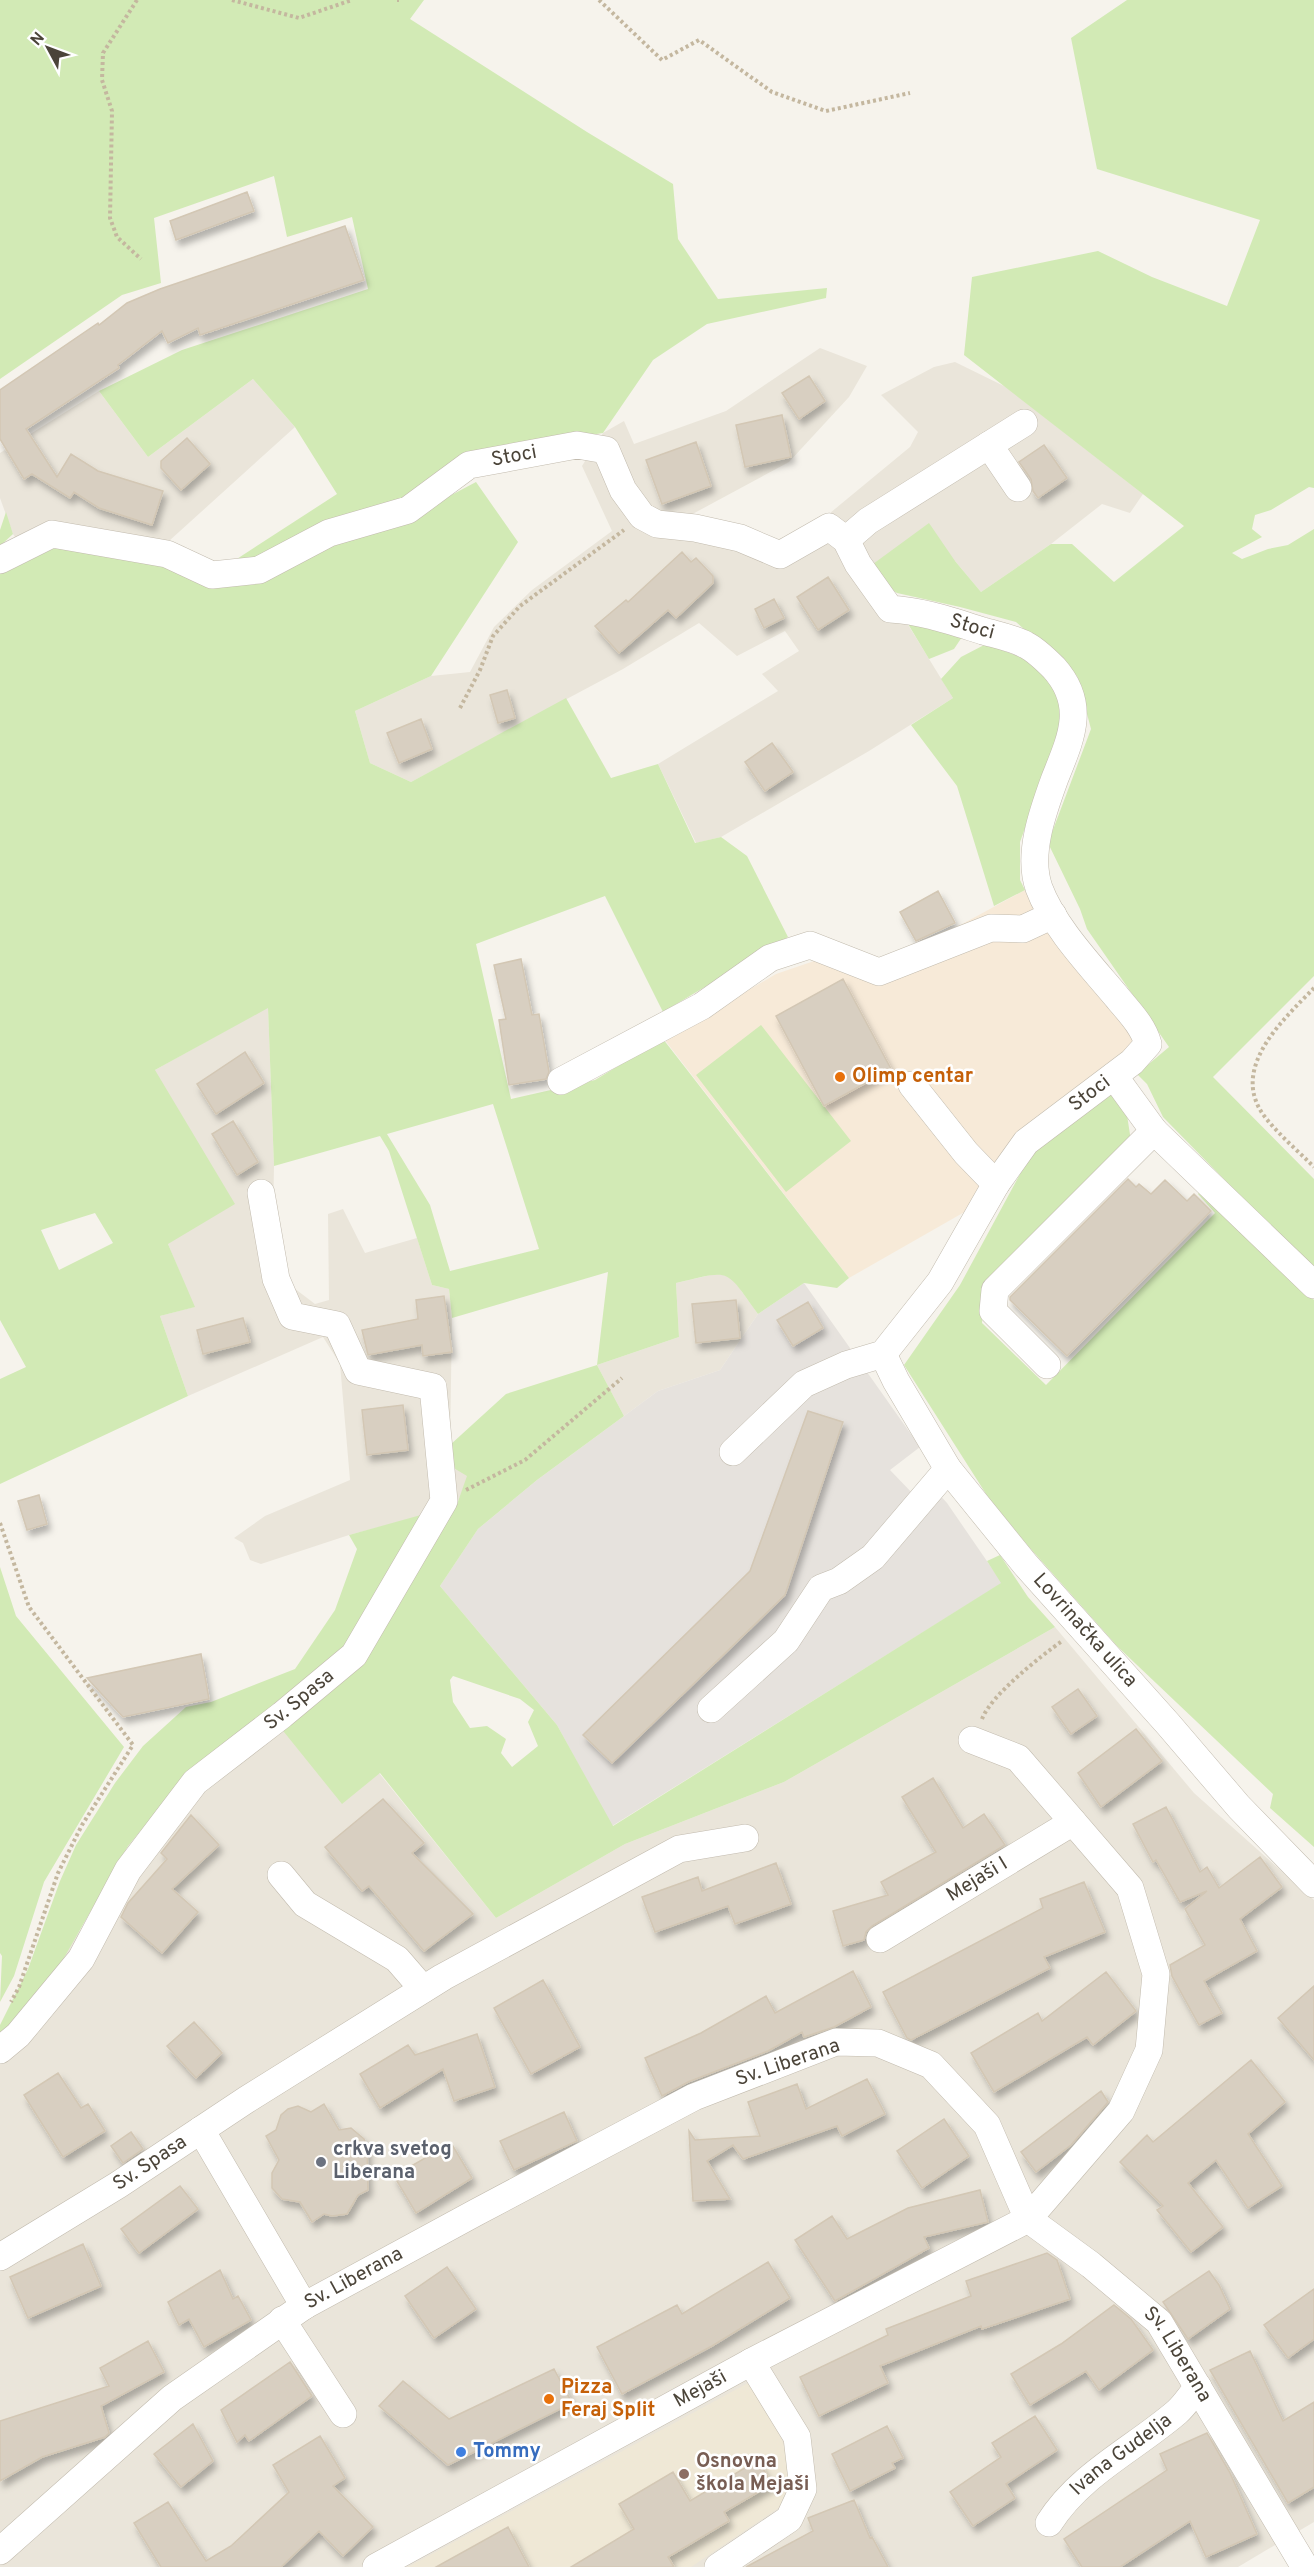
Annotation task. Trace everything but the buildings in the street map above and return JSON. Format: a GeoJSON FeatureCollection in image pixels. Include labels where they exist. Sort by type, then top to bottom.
{"type":"FeatureCollection","features":[{"type":"Feature","properties":{"kind":"street"},"geometry":{"type":"LineString","coordinates":[[642,516],[657,524],[695,528],[740,538],[780,555],[829,527],[846,540],[868,521],[1024,423]]}},
{"type":"Feature","properties":{"kind":"street","name":"Stoci"},"geometry":{"type":"LineString","coordinates":[[0,560],[52,534],[167,554],[212,575],[259,570],[329,532],[408,510],[469,465],[577,445],[606,450],[623,490],[642,516]]}},
{"type":"Feature","properties":{"kind":"street"},"geometry":{"type":"LineString","coordinates":[[989,445],[1018,488]]}},
{"type":"Feature","properties":{"kind":"street","name":"Stoci"},"geometry":{"type":"LineString","coordinates":[[846,540],[858,564],[890,609],[938,615],[1026,645],[1047,661],[1064,679],[1074,716],[1072,733],[1045,811],[1037,840],[1034,865],[1040,889],[1053,915],[1146,1035],[1148,1044],[1141,1054],[1114,1076],[1026,1142],[996,1184],[940,1282],[883,1354]]}},
{"type":"Feature","properties":{"kind":"street"},"geometry":{"type":"LineString","coordinates":[[561,1081],[702,1006],[770,958],[810,945],[879,972],[991,927],[1023,929],[1053,915]]}},
{"type":"Feature","properties":{"kind":"street"},"geometry":{"type":"LineString","coordinates":[[1114,1076],[1154,1131],[1314,1285]]}},
{"type":"Feature","properties":{"kind":"street"},"geometry":{"type":"LineString","coordinates":[[912,1085],[938,1119],[996,1184]]}},
{"type":"Feature","properties":{"kind":"street"},"geometry":{"type":"LineString","coordinates":[[1047,1365],[993,1311],[995,1290],[1154,1131]]}},
{"type":"Feature","properties":{"kind":"street"},"geometry":{"type":"LineString","coordinates":[[261,1192],[276,1280],[292,1316],[337,1325],[358,1371],[433,1388],[444,1501]]}},
{"type":"Feature","properties":{"kind":"street"},"geometry":{"type":"LineString","coordinates":[[733,1452],[804,1384],[846,1365],[883,1354]]}},
{"type":"Feature","properties":{"kind":"street","name":"Lovrinačka ulica"},"geometry":{"type":"LineString","coordinates":[[883,1354],[896,1381],[948,1469],[1025,1564],[1239,1807],[1314,1884]]}},
{"type":"Feature","properties":{"kind":"street"},"geometry":{"type":"LineString","coordinates":[[711,1709],[786,1641],[821,1588],[839,1581],[873,1557],[948,1469]]}},
{"type":"Feature","properties":{"kind":"street","name":"Sv. Spasa"},"geometry":{"type":"LineString","coordinates":[[0,2050],[18,2035],[81,1959],[128,1870],[195,1782],[282,1715],[354,1655],[444,1501]]}},
{"type":"Feature","properties":{"kind":"street"},"geometry":{"type":"LineString","coordinates":[[976,1741],[1018,1758],[1130,1888],[1155,1974],[1149,2050],[1121,2111],[1028,2218]]}},
{"type":"Feature","properties":{"kind":"street","name":"Mejaši I"},"geometry":{"type":"LineString","coordinates":[[880,1939],[1073,1821]]}},
{"type":"Feature","properties":{"kind":"street","name":"Sv. Spasa"},"geometry":{"type":"LineString","coordinates":[[0,2257],[118,2185],[423,1989],[679,1849],[745,1838]]}},
{"type":"Feature","properties":{"kind":"street"},"geometry":{"type":"LineString","coordinates":[[281,1875],[305,1904],[398,1959],[423,1989]]}},
{"type":"Feature","properties":{"kind":"street","name":"Sv. Liberana"},"geometry":{"type":"LineString","coordinates":[[0,2551],[172,2398],[293,2313],[694,2097],[836,2042],[878,2043],[931,2065],[987,2125],[1028,2218],[1091,2265],[1159,2322],[1305,2563]]}},
{"type":"Feature","properties":{"kind":"street"},"geometry":{"type":"LineString","coordinates":[[201,2130],[293,2313]]}},
{"type":"Feature","properties":{"kind":"street","name":"Mejaši"},"geometry":{"type":"LineString","coordinates":[[376,2567],[751,2362],[1028,2218]]}},
{"type":"Feature","properties":{"kind":"street","name":"Sv. Liberana"},"geometry":{"type":"LineString","coordinates":[[293,2313],[342,2414]]}},
{"type":"Feature","properties":{"kind":"street"},"geometry":{"type":"LineString","coordinates":[[718,2567],[789,2519],[803,2489],[797,2437],[751,2362]]}},
{"type":"Feature","properties":{"kind":"street","name":"Ivana Gudelja"},"geometry":{"type":"LineString","coordinates":[[1049,2523],[1069,2496],[1088,2477],[1179,2410],[1198,2387]]}},
{"type":"Feature","properties":{"kind":"path"},"geometry":{"type":"LineString","coordinates":[[137,0],[103,53],[102,80],[112,111],[110,218],[117,237],[141,259]]}},
{"type":"Feature","properties":{"kind":"path"},"geometry":{"type":"LineString","coordinates":[[232,0],[300,18],[352,0]]}},
{"type":"Feature","properties":{"kind":"path"},"geometry":{"type":"LineString","coordinates":[[599,0],[662,60],[699,40],[772,92],[826,111],[910,93]]}},
{"type":"Feature","properties":{"kind":"path"},"geometry":{"type":"LineString","coordinates":[[460,708],[480,670],[493,636],[520,606],[642,516]]}},
{"type":"Feature","properties":{"kind":"path"},"geometry":{"type":"LineString","coordinates":[[1314,988],[1280,1023],[1259,1052],[1253,1076],[1255,1098],[1264,1117],[1314,1167]]}},
{"type":"Feature","properties":{"kind":"path"},"geometry":{"type":"LineString","coordinates":[[444,1501],[525,1460],[622,1378]]}},
{"type":"Feature","properties":{"kind":"path"},"geometry":{"type":"LineString","coordinates":[[0,1524],[29,1607],[133,1745],[82,1825],[58,1873],[19,1987],[9,2004]]}},
{"type":"Feature","properties":{"kind":"path"},"geometry":{"type":"LineString","coordinates":[[976,1741],[985,1713],[998,1696],[1041,1656],[1080,1626]]}},
{"type":"Feature","properties":{"kind":"shaded area"},"geometry":{"type":"Polygon","coordinates":[[[820,348],[867,366],[849,397],[789,462],[687,517],[773,542],[824,518],[910,447],[918,432],[881,395],[934,367],[955,362],[1006,387],[1143,494],[1130,513],[1102,504],[1051,544],[981,592],[955,561],[883,584],[953,698],[869,751],[721,837],[696,843],[658,764],[778,691],[762,674],[799,651],[785,631],[737,656],[699,623],[623,669],[411,782],[370,763],[355,711],[431,676],[470,672],[494,627],[532,590],[612,531],[582,466],[603,433],[624,421],[634,444],[726,411],[820,348]]]}},
{"type":"Feature","properties":{"kind":"shaded area"},"geometry":{"type":"Polygon","coordinates":[[[253,379],[295,427],[169,541],[27,556],[13,534],[0,498],[0,453],[99,391],[148,457],[253,379]]]}},
{"type":"Feature","properties":{"kind":"shaded area"},"geometry":{"type":"Polygon","coordinates":[[[1025,890],[1133,1036],[1129,1053],[975,1206],[849,1278],[664,1039],[776,974],[823,958],[872,973],[1025,890]]]}},
{"type":"Feature","properties":{"kind":"shaded area"},"geometry":{"type":"Polygon","coordinates":[[[268,1007],[274,1166],[273,1220],[290,1285],[315,1304],[329,1300],[328,1214],[343,1209],[365,1253],[417,1238],[432,1285],[449,1289],[452,1318],[450,1445],[468,1476],[456,1507],[349,1535],[261,1564],[250,1560],[243,1543],[234,1538],[265,1516],[350,1480],[340,1364],[323,1337],[188,1396],[160,1316],[194,1307],[168,1244],[155,1070],[268,1007]]]}},
{"type":"Feature","properties":{"kind":"shaded area"},"geometry":{"type":"Polygon","coordinates":[[[719,1273],[732,1278],[758,1314],[720,1370],[658,1391],[624,1416],[597,1365],[679,1337],[676,1283],[719,1273]]]}},
{"type":"Feature","properties":{"kind":"shaded area"},"geometry":{"type":"Polygon","coordinates":[[[804,1283],[920,1447],[890,1470],[915,1496],[926,1480],[947,1503],[1002,1583],[612,1826],[557,1725],[440,1586],[478,1529],[537,1480],[658,1391],[720,1370],[758,1314],[804,1283]]]}},
{"type":"Feature","properties":{"kind":"shaded area"},"geometry":{"type":"Polygon","coordinates":[[[1055,1627],[1194,1793],[1314,1900],[1314,2522],[1238,2567],[0,2567],[0,2040],[86,1922],[128,1846],[176,1788],[269,1715],[379,1773],[496,1918],[625,1844],[784,1782],[1055,1627]]]}},
{"type":"Feature","properties":{"kind":"shaded area","name":"Osnovna škola Mejaši"},"geometry":{"type":"Polygon","coordinates":[[[750,2382],[782,2439],[788,2464],[788,2484],[780,2507],[691,2567],[408,2567],[750,2382]]]}},
{"type":"Feature","properties":{"kind":"green space"},"geometry":{"type":"Polygon","coordinates":[[[0,0],[424,0],[410,19],[673,184],[678,239],[718,299],[827,288],[826,298],[707,324],[653,360],[603,433],[499,449],[414,496],[311,527],[258,564],[226,566],[337,494],[295,427],[253,379],[148,457],[99,391],[182,350],[368,289],[352,217],[287,237],[274,176],[154,218],[161,283],[122,295],[0,379],[0,0]]]}},
{"type":"Feature","properties":{"kind":"green space"},"geometry":{"type":"Polygon","coordinates":[[[1127,0],[1314,0],[1314,488],[1309,487],[1271,510],[1255,515],[1252,529],[1262,537],[1232,553],[1242,559],[1268,549],[1288,545],[1314,529],[1314,976],[1213,1077],[1314,1179],[1314,1271],[1163,1117],[1147,1084],[1137,1074],[1169,1047],[1087,929],[1080,909],[1048,843],[1091,729],[1077,676],[1016,622],[897,593],[883,584],[873,564],[929,523],[955,561],[981,592],[1051,544],[1072,544],[1114,582],[1184,526],[964,355],[972,277],[1098,251],[1152,277],[1227,306],[1260,220],[1097,169],[1071,38],[1127,0]]]}},
{"type":"Feature","properties":{"kind":"green space"},"geometry":{"type":"Polygon","coordinates":[[[476,482],[518,542],[431,676],[355,711],[370,763],[411,782],[566,698],[611,778],[658,764],[695,843],[721,837],[747,856],[788,937],[663,1012],[605,896],[476,944],[511,1099],[595,1080],[663,1039],[849,1278],[837,1288],[804,1283],[758,1314],[739,1288],[725,1276],[708,1276],[676,1283],[679,1337],[597,1365],[608,1272],[452,1318],[449,1289],[432,1285],[389,1151],[380,1136],[274,1166],[268,1008],[155,1070],[235,1204],[168,1244],[195,1307],[160,1316],[188,1396],[0,1484],[0,1379],[26,1367],[0,1320],[0,569],[54,543],[161,559],[208,584],[410,517],[476,482]],[[493,1104],[387,1134],[430,1205],[450,1271],[539,1249],[493,1104]],[[95,1213],[41,1230],[59,1270],[113,1243],[95,1213]]]}},
{"type":"Feature","properties":{"kind":"green space"},"geometry":{"type":"Polygon","coordinates":[[[6,512],[13,534],[0,546],[0,530],[6,512]]]}},
{"type":"Feature","properties":{"kind":"green space"},"geometry":{"type":"Polygon","coordinates":[[[908,624],[964,634],[954,649],[929,659],[908,624]]]}},
{"type":"Feature","properties":{"kind":"green space"},"geometry":{"type":"Polygon","coordinates":[[[986,644],[1028,660],[1055,687],[1063,723],[1020,842],[1020,880],[1025,890],[994,906],[957,786],[911,725],[953,698],[941,679],[961,657],[986,644]]]}},
{"type":"Feature","properties":{"kind":"green space"},"geometry":{"type":"Polygon","coordinates":[[[761,1025],[851,1141],[786,1192],[696,1075],[761,1025]]]}},
{"type":"Feature","properties":{"kind":"green space"},"geometry":{"type":"Polygon","coordinates":[[[1111,1093],[1127,1115],[1131,1141],[985,1287],[982,1323],[1046,1385],[1215,1213],[1198,1194],[1203,1188],[1314,1300],[1314,1847],[1270,1808],[1273,1794],[1118,1647],[1029,1547],[988,1497],[904,1365],[960,1285],[1026,1163],[1036,1150],[1111,1093]]]}},
{"type":"Feature","properties":{"kind":"green space"},"geometry":{"type":"Polygon","coordinates":[[[597,1365],[624,1416],[537,1480],[478,1529],[440,1586],[557,1725],[613,1826],[1001,1583],[987,1561],[1000,1555],[1028,1597],[1055,1627],[784,1782],[625,1844],[496,1918],[380,1773],[342,1804],[280,1727],[456,1507],[467,1476],[452,1467],[450,1445],[506,1394],[597,1365]],[[453,1676],[450,1680],[453,1702],[470,1728],[487,1726],[506,1739],[501,1753],[512,1767],[538,1746],[528,1722],[534,1710],[520,1699],[453,1676]]]}},
{"type":"Feature","properties":{"kind":"green space"},"geometry":{"type":"Polygon","coordinates":[[[428,1513],[334,1663],[176,1788],[128,1846],[45,1991],[0,2040],[0,2025],[28,1969],[60,1881],[76,1845],[115,1783],[143,1746],[186,1707],[211,1702],[295,1669],[335,1610],[357,1549],[349,1535],[428,1513]]]}},
{"type":"Feature","properties":{"kind":"green space"},"geometry":{"type":"Polygon","coordinates":[[[0,1567],[16,1616],[124,1747],[44,1882],[14,1976],[0,2002],[2,1956],[0,1953],[0,1567]]]}},
{"type":"Feature","properties":{"kind":"place","name":"Olimp centar"},"geometry":{"type":"Point","coordinates":[840,1077]}},
{"type":"Feature","properties":{"kind":"place","name":"crkva svetog Liberana"},"geometry":{"type":"Point","coordinates":[321,2162]}},
{"type":"Feature","properties":{"kind":"place","name":"Pizza Feraj Split"},"geometry":{"type":"Point","coordinates":[549,2399]}},
{"type":"Feature","properties":{"kind":"place","name":"Tommy"},"geometry":{"type":"Point","coordinates":[461,2452]}},
{"type":"Feature","properties":{"kind":"place","name":"Osnovna škola Mejaši"},"geometry":{"type":"Point","coordinates":[684,2474]}}]}
